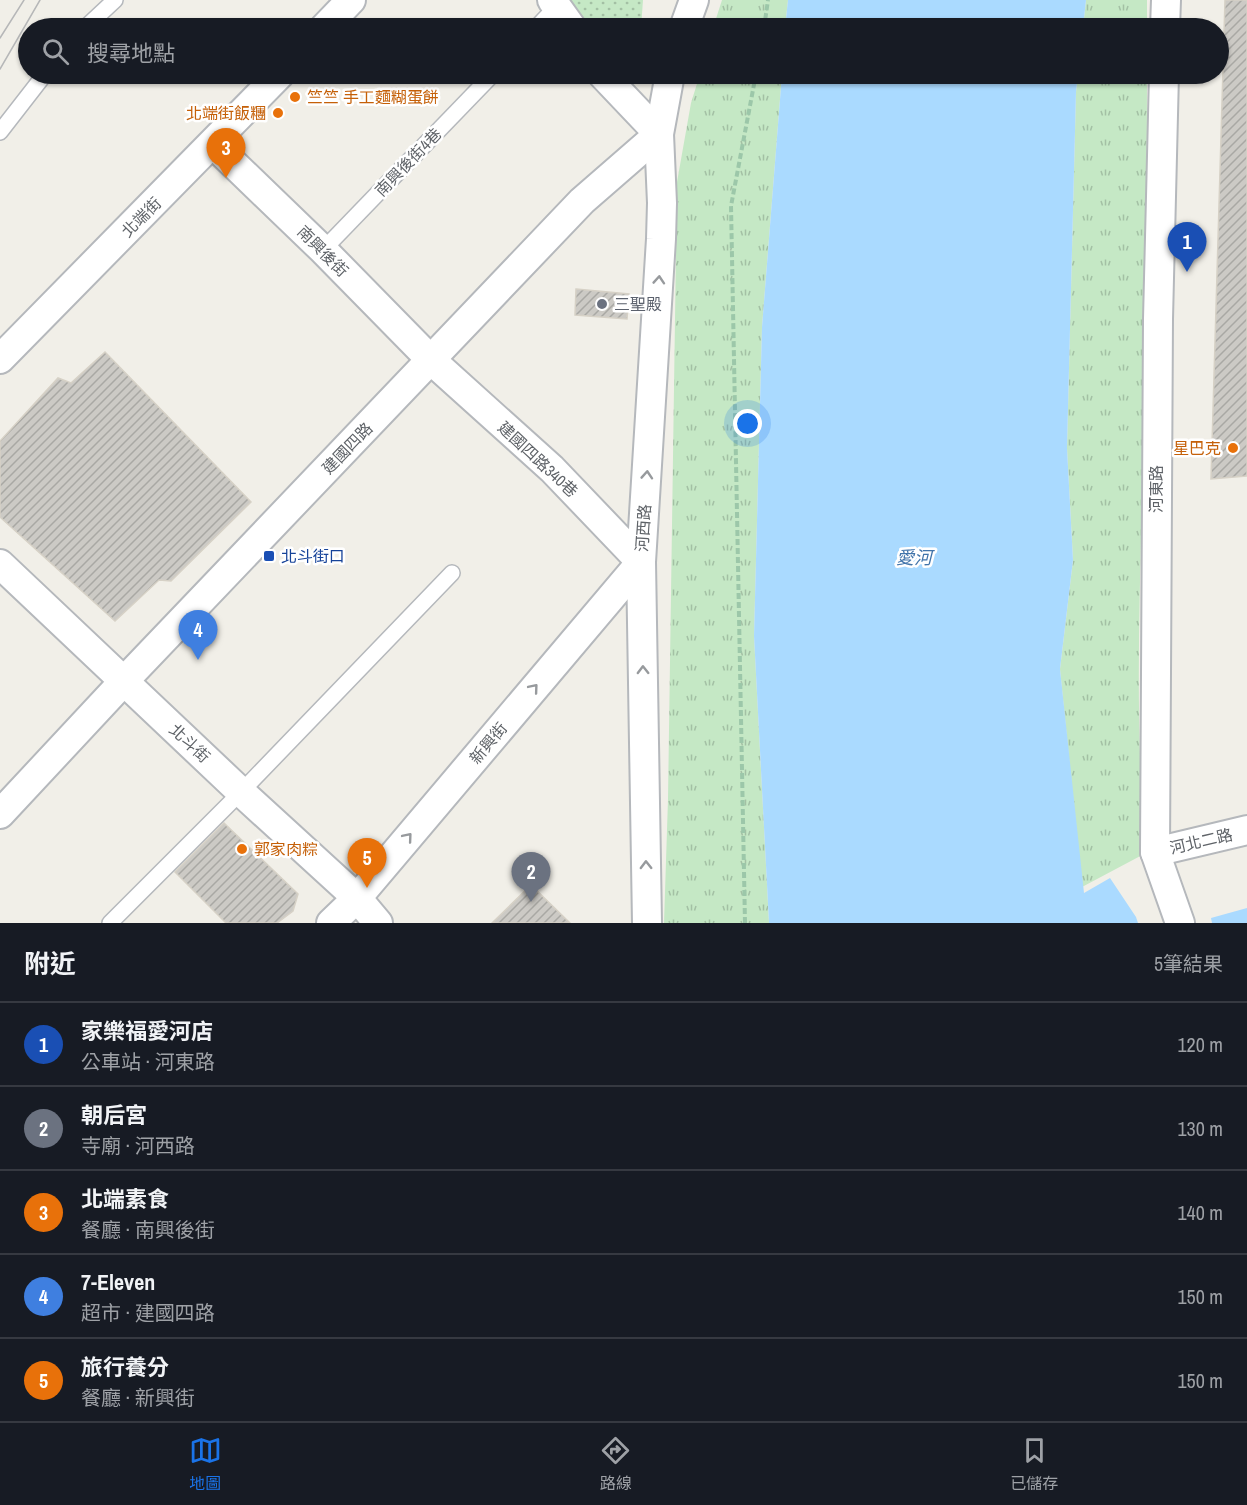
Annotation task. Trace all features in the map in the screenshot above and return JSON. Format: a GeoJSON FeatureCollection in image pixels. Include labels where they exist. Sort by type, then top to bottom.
{"type":"FeatureCollection","features":[{"type":"Feature","properties":{"kind":"street"},"geometry":{"type":"LineString","coordinates":[[334,18],[351,0]]}},
{"type":"Feature","properties":{"kind":"street"},"geometry":{"type":"LineString","coordinates":[[688,18],[694,0]]}},
{"type":"Feature","properties":{"kind":"street"},"geometry":{"type":"LineString","coordinates":[[1165,18],[1166,0]]}},
{"type":"Feature","properties":{"kind":"street","name":"北端街"},"geometry":{"type":"LineString","coordinates":[[0,359],[270,84]]}},
{"type":"Feature","properties":{"kind":"street"},"geometry":{"type":"LineString","coordinates":[[612,84],[659,134]]}},
{"type":"Feature","properties":{"kind":"street"},"geometry":{"type":"LineString","coordinates":[[659,134],[668,84]]}},
{"type":"Feature","properties":{"kind":"street","name":"河東路"},"geometry":{"type":"LineString","coordinates":[[1164,84],[1158,319],[1155,852],[1177,912]]}},
{"type":"Feature","properties":{"kind":"street","name":"建國四路"},"geometry":{"type":"LineString","coordinates":[[0,814],[582,201],[659,134]]}},
{"type":"Feature","properties":{"kind":"street","name":"河西路"},"geometry":{"type":"LineString","coordinates":[[647,923],[641,562],[661,239],[659,134]]}},
{"type":"Feature","properties":{"kind":"street","name":"南興後街"},"geometry":{"type":"LineString","coordinates":[[213,144],[323,250],[431,360]]}},
{"type":"Feature","properties":{"kind":"street","name":"建國四路340巷"},"geometry":{"type":"LineString","coordinates":[[431,360],[552,469],[641,562]]}},
{"type":"Feature","properties":{"kind":"street","name":"新興街"},"geometry":{"type":"LineString","coordinates":[[331,923],[357,898],[641,562]]}},
{"type":"Feature","properties":{"kind":"street","name":"北斗街"},"geometry":{"type":"LineString","coordinates":[[0,564],[241,792],[357,898],[378,923]]}},
{"type":"Feature","properties":{"kind":"street","name":"河北二路"},"geometry":{"type":"LineString","coordinates":[[1155,852],[1247,830]]}},
{"type":"Feature","properties":{"kind":"lane"},"geometry":{"type":"LineString","coordinates":[[96,18],[115,0]]}},
{"type":"Feature","properties":{"kind":"lane"},"geometry":{"type":"LineString","coordinates":[[0,132],[37,84]]}},
{"type":"Feature","properties":{"kind":"lane","name":"南興後街4巷"},"geometry":{"type":"LineString","coordinates":[[323,250],[483,84]]}},
{"type":"Feature","properties":{"kind":"lane"},"geometry":{"type":"LineString","coordinates":[[110,923],[241,792],[452,573]]}},
{"type":"Feature","properties":{"kind":"path"},"geometry":{"type":"LineString","coordinates":[[765,18],[768,0]]}},
{"type":"Feature","properties":{"kind":"path"},"geometry":{"type":"LineString","coordinates":[[745,923],[732,206],[754,84]]}},
{"type":"Feature","properties":{"kind":"green space"},"geometry":{"type":"Polygon","coordinates":[[[568,0],[643,0],[642,18],[581,18],[568,0]]]}},
{"type":"Feature","properties":{"kind":"green space"},"geometry":{"type":"Polygon","coordinates":[[[722,0],[788,0],[786,18],[716,18],[722,0]]]}},
{"type":"Feature","properties":{"kind":"green space"},"geometry":{"type":"Polygon","coordinates":[[[1086,0],[1147,0],[1147,18],[1084,18],[1086,0]]]}},
{"type":"Feature","properties":{"kind":"green space"},"geometry":{"type":"Polygon","coordinates":[[[697,84],[781,84],[762,327],[754,636],[769,923],[664,923],[668,799],[677,182],[691,103],[697,84]]]}},
{"type":"Feature","properties":{"kind":"green space"},"geometry":{"type":"Polygon","coordinates":[[[1077,84],[1147,84],[1146,317],[1139,658],[1140,756],[1146,853],[1082,887],[1060,669],[1073,560],[1067,448],[1077,84]]]}},
{"type":"Feature","properties":{"kind":"water"},"geometry":{"type":"Polygon","coordinates":[[[788,0],[1086,0],[1084,18],[786,18],[788,0]]]}},
{"type":"Feature","properties":{"kind":"water","name":"愛河"},"geometry":{"type":"Polygon","coordinates":[[[781,84],[1077,84],[1067,448],[1073,560],[1060,669],[1084,893],[1110,878],[1138,923],[769,923],[754,636],[762,327],[781,84]]]}},
{"type":"Feature","properties":{"kind":"water"},"geometry":{"type":"Polygon","coordinates":[[[1247,908],[1247,923],[1212,923],[1211,918],[1247,908]]]}},
{"type":"Feature","properties":{"kind":"building"},"geometry":{"type":"Polygon","coordinates":[[[1225,0],[1247,0],[1247,476],[1211,479],[1223,84],[1229,84],[1229,18],[1224,18],[1225,0]]]}},
{"type":"Feature","properties":{"kind":"building","name":"三聖殿"},"geometry":{"type":"Polygon","coordinates":[[[576,289],[629,294],[627,319],[575,315],[576,289]]]}},
{"type":"Feature","properties":{"kind":"building"},"geometry":{"type":"Polygon","coordinates":[[[105,352],[251,502],[171,581],[159,580],[115,621],[0,517],[0,441],[58,378],[71,383],[105,352]]]}},
{"type":"Feature","properties":{"kind":"building"},"geometry":{"type":"Polygon","coordinates":[[[224,823],[298,894],[293,911],[277,923],[226,923],[175,872],[224,823]]]}},
{"type":"Feature","properties":{"kind":"building"},"geometry":{"type":"Polygon","coordinates":[[[531,885],[570,923],[492,923],[531,885]]]}},
{"type":"Feature","properties":{"kind":"tram line"},"geometry":{"type":"LineString","coordinates":[[0,38],[24,0]]}},
{"type":"Feature","properties":{"kind":"tram line"},"geometry":{"type":"LineString","coordinates":[[30,18],[40,0]]}},
{"type":"Feature","properties":{"kind":"tram line"},"geometry":{"type":"LineString","coordinates":[[0,69],[18,38]]}},
{"type":"Feature","properties":{"kind":"place","name":"竺竺 手工麵糊蛋餅"},"geometry":{"type":"Point","coordinates":[295,97]}},
{"type":"Feature","properties":{"kind":"place","name":"北端街飯糰"},"geometry":{"type":"Point","coordinates":[278,113]}},
{"type":"Feature","properties":{"kind":"place","name":"北端素食"},"geometry":{"type":"Point","coordinates":[226,178]}},
{"type":"Feature","properties":{"kind":"place","name":"家樂福愛河店"},"geometry":{"type":"Point","coordinates":[1187,272]}},
{"type":"Feature","properties":{"kind":"place","name":"三聖殿"},"geometry":{"type":"Point","coordinates":[602,304]}},
{"type":"Feature","properties":{"kind":"place","name":"星巴克"},"geometry":{"type":"Point","coordinates":[1233,448]}},
{"type":"Feature","properties":{"kind":"place","name":"北斗街口"},"geometry":{"type":"Point","coordinates":[269,556]}},
{"type":"Feature","properties":{"kind":"place","name":"7-Eleven"},"geometry":{"type":"Point","coordinates":[198,660]}},
{"type":"Feature","properties":{"kind":"place","name":"郭家肉粽"},"geometry":{"type":"Point","coordinates":[242,849]}},
{"type":"Feature","properties":{"kind":"place","name":"旅行養分"},"geometry":{"type":"Point","coordinates":[367,888]}},
{"type":"Feature","properties":{"kind":"place","name":"朝后宮"},"geometry":{"type":"Point","coordinates":[531,902]}}]}
